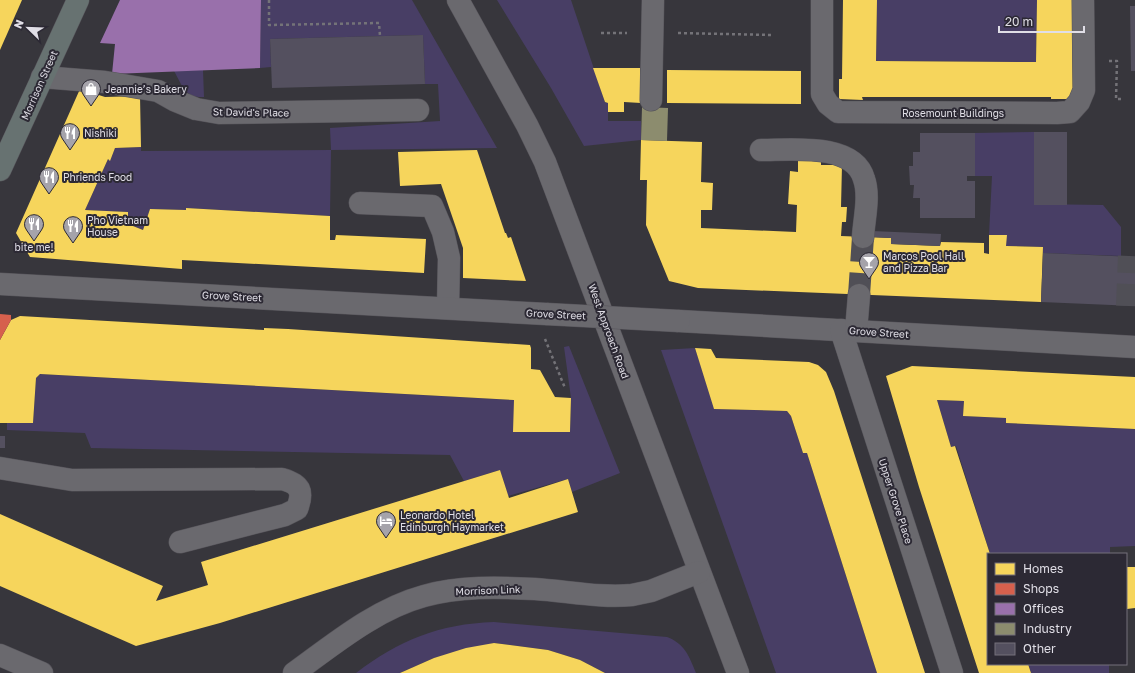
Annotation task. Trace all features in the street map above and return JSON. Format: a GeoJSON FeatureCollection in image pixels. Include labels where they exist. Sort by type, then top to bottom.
{"type":"FeatureCollection","features":[{"type":"Feature","properties":{"kind":"main road","name":"Morrison Street"},"geometry":{"type":"LineString","coordinates":[[0,170],[78,0]]}},
{"type":"Feature","properties":{"kind":"street","name":"West Approach Road"},"geometry":{"type":"LineString","coordinates":[[458,0],[528,125],[545,162],[738,673]]}},
{"type":"Feature","properties":{"kind":"street"},"geometry":{"type":"LineString","coordinates":[[651,100],[653,0]]}},
{"type":"Feature","properties":{"kind":"street","name":"Rosemount Buildings"},"geometry":{"type":"LineString","coordinates":[[822,0],[822,94],[828,104],[838,112],[1057,114],[1070,112],[1079,102],[1084,90],[1083,0]]}},
{"type":"Feature","properties":{"kind":"street","name":"St David's Place"},"geometry":{"type":"LineString","coordinates":[[42,77],[105,82],[158,91],[174,100],[196,109],[219,114],[418,110]]}},
{"type":"Feature","properties":{"kind":"street"},"geometry":{"type":"LineString","coordinates":[[762,150],[826,150],[850,160],[864,177],[866,190],[863,237]]}},
{"type":"Feature","properties":{"kind":"street"},"geometry":{"type":"LineString","coordinates":[[360,203],[432,206],[443,232],[449,258],[448,308]]}},
{"type":"Feature","properties":{"kind":"street","name":"Grove Street"},"geometry":{"type":"LineString","coordinates":[[0,284],[1135,347]]}},
{"type":"Feature","properties":{"kind":"street"},"geometry":{"type":"LineString","coordinates":[[849,330],[859,295]]}},
{"type":"Feature","properties":{"kind":"street","name":"Upper Grove Place"},"geometry":{"type":"LineString","coordinates":[[849,330],[952,673]]}},
{"type":"Feature","properties":{"kind":"street"},"geometry":{"type":"LineString","coordinates":[[0,468],[72,480],[282,479],[294,482],[300,489],[302,498],[297,508],[285,515],[180,542]]}},
{"type":"Feature","properties":{"kind":"street","name":"Morrison Link"},"geometry":{"type":"LineString","coordinates":[[294,673],[367,623],[394,608],[422,596],[449,591],[499,588],[632,595],[651,591],[699,572]]}},
{"type":"Feature","properties":{"kind":"street"},"geometry":{"type":"LineString","coordinates":[[0,655],[42,673]]}},
{"type":"Feature","properties":{"kind":"path"},"geometry":{"type":"LineString","coordinates":[[269,0],[269,24],[379,23],[380,36]]}},
{"type":"Feature","properties":{"kind":"path"},"geometry":{"type":"LineString","coordinates":[[601,33],[772,35]]}},
{"type":"Feature","properties":{"kind":"path"},"geometry":{"type":"LineString","coordinates":[[1102,61],[1117,61],[1116,99],[1122,99]]}},
{"type":"Feature","properties":{"kind":"path"},"geometry":{"type":"LineString","coordinates":[[540,314],[565,388]]}},
{"type":"Feature","properties":{"kind":"shaded area"},"geometry":{"type":"Polygon","coordinates":[[[261,0],[412,0],[497,148],[331,150],[330,128],[440,121],[438,84],[425,84],[423,35],[270,39],[271,67],[260,68],[261,0]]]}},
{"type":"Feature","properties":{"kind":"shaded area"},"geometry":{"type":"Polygon","coordinates":[[[497,0],[571,0],[605,102],[608,103],[608,121],[641,121],[641,140],[584,146],[551,88],[497,0]]]}},
{"type":"Feature","properties":{"kind":"shaded area"},"geometry":{"type":"Polygon","coordinates":[[[877,0],[1037,0],[1036,62],[876,61],[877,0]]]}},
{"type":"Feature","properties":{"kind":"shaded area"},"geometry":{"type":"Polygon","coordinates":[[[203,70],[204,97],[193,96],[185,90],[174,71],[203,70]]]}},
{"type":"Feature","properties":{"kind":"shaded area"},"geometry":{"type":"Polygon","coordinates":[[[1034,132],[1034,204],[1103,205],[1121,227],[1121,256],[1043,253],[1043,247],[1006,246],[1006,236],[989,235],[992,176],[975,176],[975,133],[1034,132]]]}},
{"type":"Feature","properties":{"kind":"shaded area"},"geometry":{"type":"Polygon","coordinates":[[[141,147],[141,151],[331,150],[330,216],[186,208],[186,210],[150,209],[143,230],[128,224],[128,212],[85,210],[108,159],[110,160],[115,148],[141,147]]]}},
{"type":"Feature","properties":{"kind":"shaded area"},"geometry":{"type":"Polygon","coordinates":[[[569,346],[620,473],[572,492],[568,479],[508,496],[500,470],[464,481],[450,455],[91,448],[85,433],[7,430],[7,423],[33,423],[36,378],[40,374],[514,400],[570,432],[571,398],[564,347],[569,346]]]}},
{"type":"Feature","properties":{"kind":"shaded area"},"geometry":{"type":"Polygon","coordinates":[[[695,348],[715,409],[787,411],[791,416],[803,453],[807,453],[877,673],[776,673],[661,350],[695,348]]]}},
{"type":"Feature","properties":{"kind":"shaded area"},"geometry":{"type":"Polygon","coordinates":[[[937,400],[964,401],[963,416],[1006,418],[1006,423],[1135,429],[1135,546],[1110,547],[1110,553],[990,553],[956,446],[951,447],[937,400]]]}},
{"type":"Feature","properties":{"kind":"shaded area"},"geometry":{"type":"Polygon","coordinates":[[[494,622],[667,637],[678,643],[686,651],[696,673],[605,673],[580,660],[548,650],[494,643],[434,658],[400,673],[356,673],[388,651],[420,636],[455,626],[494,622]]]}},
{"type":"Feature","properties":{"kind":"shaded area"},"geometry":{"type":"Polygon","coordinates":[[[1028,665],[1109,665],[1109,673],[1031,673],[1028,665]]]}},
{"type":"Feature","properties":{"kind":"building: Homes"},"geometry":{"type":"Polygon","coordinates":[[[0,0],[22,0],[0,50],[0,0]]]}},
{"type":"Feature","properties":{"kind":"building: Homes"},"geometry":{"type":"Polygon","coordinates":[[[843,0],[877,0],[876,61],[1036,62],[1037,0],[1072,0],[1073,99],[1051,99],[1051,97],[862,97],[863,100],[839,99],[839,79],[842,79],[843,0]]]}},
{"type":"Feature","properties":{"kind":"building: Homes"},"geometry":{"type":"Polygon","coordinates":[[[593,68],[640,68],[641,103],[624,102],[624,112],[608,112],[608,103],[605,102],[593,68]]]}},
{"type":"Feature","properties":{"kind":"building: Homes"},"geometry":{"type":"Polygon","coordinates":[[[667,70],[801,71],[801,104],[667,103],[667,70]]]}},
{"type":"Feature","properties":{"kind":"building: Homes"},"geometry":{"type":"Polygon","coordinates":[[[80,89],[105,97],[140,96],[141,147],[115,148],[110,161],[108,159],[85,210],[128,212],[128,224],[143,230],[150,209],[186,210],[186,208],[330,216],[330,240],[335,240],[336,235],[426,239],[424,273],[182,260],[182,269],[30,257],[16,233],[80,89]]]}},
{"type":"Feature","properties":{"kind":"building: Homes"},"geometry":{"type":"Polygon","coordinates":[[[641,140],[702,142],[701,182],[713,183],[712,210],[701,210],[701,228],[796,232],[797,205],[788,204],[790,171],[798,172],[798,158],[821,159],[821,165],[842,165],[841,207],[847,207],[846,222],[842,222],[841,236],[891,238],[891,244],[940,246],[941,242],[984,243],[984,253],[989,254],[989,235],[1007,235],[1006,246],[1043,247],[1041,302],[698,288],[669,281],[646,225],[647,180],[640,180],[641,140]]]}},
{"type":"Feature","properties":{"kind":"building: Homes"},"geometry":{"type":"Polygon","coordinates":[[[477,150],[505,233],[508,238],[511,237],[526,281],[463,278],[463,248],[441,184],[400,186],[398,152],[477,150]]]}},
{"type":"Feature","properties":{"kind":"building: Homes"},"geometry":{"type":"Polygon","coordinates":[[[20,316],[264,330],[264,328],[288,329],[530,345],[531,369],[540,370],[555,397],[571,398],[570,432],[513,432],[514,400],[40,374],[36,378],[33,423],[0,423],[0,340],[11,320],[20,316]]]}},
{"type":"Feature","properties":{"kind":"building: Homes"},"geometry":{"type":"Polygon","coordinates":[[[695,348],[711,349],[716,358],[809,362],[818,365],[826,372],[834,391],[925,673],[877,673],[807,453],[803,453],[791,416],[787,411],[714,409],[695,348]]]}},
{"type":"Feature","properties":{"kind":"building: Homes"},"geometry":{"type":"Polygon","coordinates":[[[912,366],[1135,377],[1135,429],[1006,423],[1006,418],[963,416],[964,401],[937,400],[951,447],[955,446],[990,553],[987,553],[987,665],[1028,665],[1031,673],[979,673],[919,487],[886,376],[912,366]]]}},
{"type":"Feature","properties":{"kind":"building: Homes","name":"Leonardo Hotel Edinburgh Haymarket"},"geometry":{"type":"Polygon","coordinates":[[[500,470],[509,498],[568,479],[578,512],[220,623],[136,646],[0,586],[0,514],[163,586],[156,601],[208,585],[201,562],[500,470]]]}},
{"type":"Feature","properties":{"kind":"building: Homes"},"geometry":{"type":"Polygon","coordinates":[[[1127,567],[1135,567],[1135,608],[1127,609],[1127,567]]]}},
{"type":"Feature","properties":{"kind":"building: Homes"},"geometry":{"type":"Polygon","coordinates":[[[494,643],[548,650],[580,660],[605,673],[400,673],[434,658],[466,648],[494,643]]]}},
{"type":"Feature","properties":{"kind":"building: Shops"},"geometry":{"type":"Polygon","coordinates":[[[0,314],[11,315],[11,320],[0,340],[0,314]]]}},
{"type":"Feature","properties":{"kind":"building: Offices"},"geometry":{"type":"Polygon","coordinates":[[[120,0],[261,0],[260,68],[112,74],[115,44],[100,43],[120,0]]]}},
{"type":"Feature","properties":{"kind":"building: Industry"},"geometry":{"type":"Polygon","coordinates":[[[642,107],[668,108],[667,141],[641,140],[642,107]]]}},
{"type":"Feature","properties":{"kind":"building: Other"},"geometry":{"type":"Polygon","coordinates":[[[1130,6],[1135,6],[1135,71],[1131,71],[1130,6]]]}},
{"type":"Feature","properties":{"kind":"building: Other"},"geometry":{"type":"Polygon","coordinates":[[[423,35],[425,84],[272,88],[270,39],[423,35]]]}},
{"type":"Feature","properties":{"kind":"building: Other"},"geometry":{"type":"Polygon","coordinates":[[[1034,132],[1067,132],[1067,205],[1034,205],[1034,132]]]}},
{"type":"Feature","properties":{"kind":"building: Other"},"geometry":{"type":"Polygon","coordinates":[[[920,133],[975,133],[975,176],[967,176],[967,181],[975,181],[975,218],[920,218],[920,198],[913,198],[914,185],[910,185],[909,166],[913,166],[913,152],[920,152],[920,133]]]}},
{"type":"Feature","properties":{"kind":"building: Other"},"geometry":{"type":"Polygon","coordinates":[[[872,231],[941,234],[940,246],[891,244],[891,238],[872,237],[872,231]]]}},
{"type":"Feature","properties":{"kind":"building: Other"},"geometry":{"type":"Polygon","coordinates":[[[1043,253],[1135,257],[1135,306],[1041,302],[1043,253]]]}},
{"type":"Feature","properties":{"kind":"building: Other"},"geometry":{"type":"Polygon","coordinates":[[[0,436],[5,436],[5,448],[0,448],[0,436]]]}},
{"type":"Feature","properties":{"kind":"tunnel"},"geometry":{"type":"LineString","coordinates":[[859,295],[863,237]]}},
{"type":"Feature","properties":{"kind":"tunnel"},"geometry":{"type":"LineString","coordinates":[[1127,306],[1129,256]]}},
{"type":"Feature","properties":{"kind":"place","name":"Jeannie’s Bakery"},"geometry":{"type":"Point","coordinates":[91,106]}},
{"type":"Feature","properties":{"kind":"place","name":"Nishiki"},"geometry":{"type":"Point","coordinates":[70,150]}},
{"type":"Feature","properties":{"kind":"place","name":"Phriends Food"},"geometry":{"type":"Point","coordinates":[49,194]}},
{"type":"Feature","properties":{"kind":"place","name":"bite me!"},"geometry":{"type":"Point","coordinates":[34,241]}},
{"type":"Feature","properties":{"kind":"place","name":"Pho Vietnam House"},"geometry":{"type":"Point","coordinates":[73,243]}},
{"type":"Feature","properties":{"kind":"place","name":"Marcos Pool Hall and Pizza Bar"},"geometry":{"type":"Point","coordinates":[869,279]}},
{"type":"Feature","properties":{"kind":"place","name":"Leonardo Hotel Edinburgh Haymarket"},"geometry":{"type":"Point","coordinates":[386,538]}}]}
